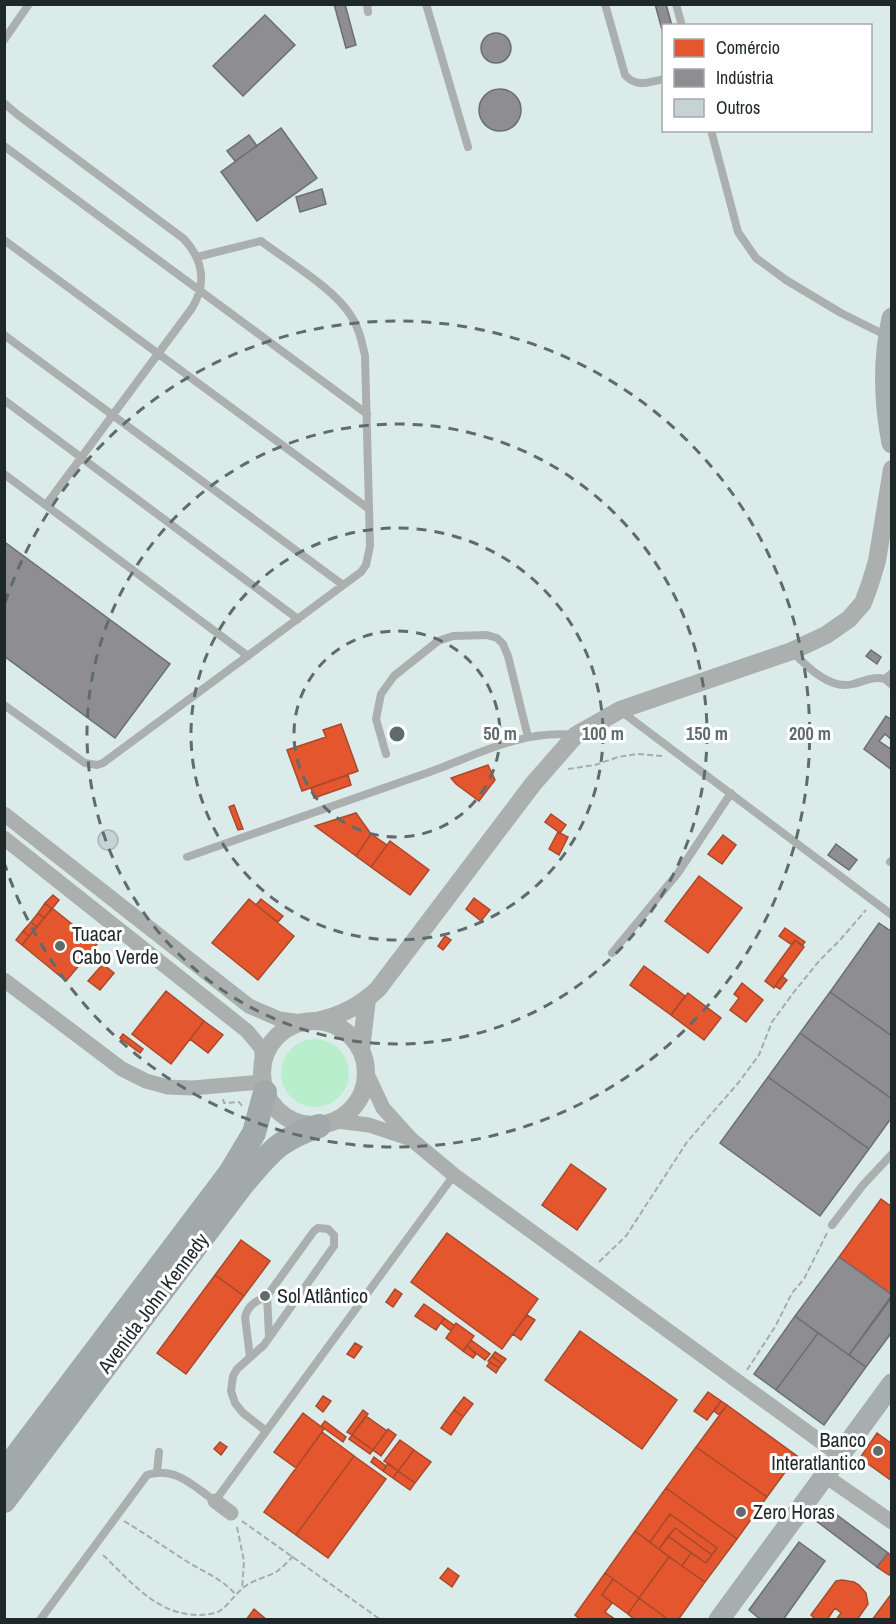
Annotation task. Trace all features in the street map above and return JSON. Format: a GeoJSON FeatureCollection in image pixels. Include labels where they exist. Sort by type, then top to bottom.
{"type":"FeatureCollection","features":[{"type":"Feature","properties":{"kind":"highway","name":"Avenida John Kennedy"},"geometry":{"type":"LineString","coordinates":[[4,1472],[230,1173],[254,1133],[263,1081]]}},
{"type":"Feature","properties":{"kind":"highway","name":"Avenida John Kennedy"},"geometry":{"type":"LineString","coordinates":[[4,1501],[242,1185],[275,1147],[293,1136],[327,1124]]}},
{"type":"Feature","properties":{"kind":"main road"},"geometry":{"type":"LineString","coordinates":[[890,341],[886,401],[891,443]]}},
{"type":"Feature","properties":{"kind":"main road"},"geometry":{"type":"LineString","coordinates":[[719,1620],[891,1384]]}},
{"type":"Feature","properties":{"kind":"street"},"geometry":{"type":"LineString","coordinates":[[263,1081],[266,1052],[287,1028],[344,1013],[367,999],[378,989],[533,784],[576,735],[620,710],[792,651],[826,635],[849,618],[863,603],[877,561],[891,470]]}},
{"type":"Feature","properties":{"kind":"street"},"geometry":{"type":"LineString","coordinates":[[4,814],[249,1006],[272,1017],[330,1023],[353,1038],[366,1061],[365,1089],[359,1102],[348,1113],[327,1124]]}},
{"type":"Feature","properties":{"kind":"street"},"geometry":{"type":"LineString","coordinates":[[4,838],[247,1031],[262,1049],[263,1081],[274,1107],[286,1118],[302,1124],[369,1125],[411,1139]]}},
{"type":"Feature","properties":{"kind":"street"},"geometry":{"type":"LineString","coordinates":[[4,980],[122,1069],[146,1081],[168,1087],[192,1088],[263,1081]]}},
{"type":"Feature","properties":{"kind":"street"},"geometry":{"type":"LineString","coordinates":[[361,1049],[367,999]]}},
{"type":"Feature","properties":{"kind":"street"},"geometry":{"type":"LineString","coordinates":[[367,1074],[382,1107],[411,1139],[454,1174],[839,1455]]}},
{"type":"Feature","properties":{"kind":"street"},"geometry":{"type":"LineString","coordinates":[[824,1475],[891,1522]]}},
{"type":"Feature","properties":{"kind":"street"},"geometry":{"type":"LineString","coordinates":[[215,1501],[231,1513]]}},
{"type":"Feature","properties":{"kind":"lane"},"geometry":{"type":"LineString","coordinates":[[4,40],[29,4]]}},
{"type":"Feature","properties":{"kind":"lane"},"geometry":{"type":"LineString","coordinates":[[426,4],[468,147]]}},
{"type":"Feature","properties":{"kind":"lane"},"geometry":{"type":"LineString","coordinates":[[605,4],[625,75],[629,80],[644,84],[662,79]]}},
{"type":"Feature","properties":{"kind":"lane"},"geometry":{"type":"LineString","coordinates":[[676,4],[681,24]]}},
{"type":"Feature","properties":{"kind":"lane"},"geometry":{"type":"LineString","coordinates":[[4,103],[18,116],[184,239],[197,257],[201,268],[200,291],[192,308],[46,505]]}},
{"type":"Feature","properties":{"kind":"lane"},"geometry":{"type":"LineString","coordinates":[[712,132],[738,232],[756,258],[777,274],[890,341]]}},
{"type":"Feature","properties":{"kind":"lane"},"geometry":{"type":"LineString","coordinates":[[4,146],[367,414]]}},
{"type":"Feature","properties":{"kind":"lane"},"geometry":{"type":"LineString","coordinates":[[4,240],[369,509]]}},
{"type":"Feature","properties":{"kind":"lane"},"geometry":{"type":"LineString","coordinates":[[4,705],[85,763],[97,765],[103,763],[361,572],[369,556],[365,356],[351,316],[336,298],[261,241],[197,257]]}},
{"type":"Feature","properties":{"kind":"lane"},"geometry":{"type":"LineString","coordinates":[[4,335],[343,585]]}},
{"type":"Feature","properties":{"kind":"lane"},"geometry":{"type":"LineString","coordinates":[[4,400],[298,619]]}},
{"type":"Feature","properties":{"kind":"lane"},"geometry":{"type":"LineString","coordinates":[[4,474],[248,656]]}},
{"type":"Feature","properties":{"kind":"lane"},"geometry":{"type":"LineString","coordinates":[[386,753],[376,718],[381,694],[394,676],[438,642],[453,636],[487,635],[497,638],[503,644],[528,736]]}},
{"type":"Feature","properties":{"kind":"lane"},"geometry":{"type":"LineString","coordinates":[[792,651],[809,668],[837,684],[853,684],[888,676],[891,685]]}},
{"type":"Feature","properties":{"kind":"lane"},"geometry":{"type":"LineString","coordinates":[[620,710],[891,915]]}},
{"type":"Feature","properties":{"kind":"lane"},"geometry":{"type":"LineString","coordinates":[[187,857],[428,773],[512,740],[553,733],[576,735]]}},
{"type":"Feature","properties":{"kind":"lane"},"geometry":{"type":"LineString","coordinates":[[612,953],[678,873],[731,793]]}},
{"type":"Feature","properties":{"kind":"lane"},"geometry":{"type":"LineString","coordinates":[[832,1225],[891,1154]]}},
{"type":"Feature","properties":{"kind":"lane"},"geometry":{"type":"LineString","coordinates":[[40,1620],[147,1475],[168,1472],[178,1475],[215,1501],[454,1174]]}},
{"type":"Feature","properties":{"kind":"lane"},"geometry":{"type":"LineString","coordinates":[[250,1357],[245,1317],[247,1311],[256,1301],[267,1296],[314,1231],[323,1228],[332,1231],[336,1239],[334,1246],[269,1337],[257,1352],[237,1369],[233,1376],[231,1391],[238,1408],[266,1431]]}},
{"type":"Feature","properties":{"kind":"lane"},"geometry":{"type":"LineString","coordinates":[[267,1296],[269,1337]]}},
{"type":"Feature","properties":{"kind":"lane"},"geometry":{"type":"LineString","coordinates":[[157,1472],[159,1452]]}},
{"type":"Feature","properties":{"kind":"path"},"geometry":{"type":"LineString","coordinates":[[560,770],[595,765],[618,757],[637,754],[683,757]]}},
{"type":"Feature","properties":{"kind":"path"},"geometry":{"type":"LineString","coordinates":[[586,1270],[612,1252],[626,1236],[687,1142],[739,1082],[759,1055],[772,1022],[819,960],[873,901]]}},
{"type":"Feature","properties":{"kind":"path"},"geometry":{"type":"LineString","coordinates":[[739,1382],[775,1327],[792,1293],[813,1264],[822,1241],[832,1225]]}},
{"type":"Feature","properties":{"kind":"path"},"geometry":{"type":"LineString","coordinates":[[231,1513],[381,1620]]}},
{"type":"Feature","properties":{"kind":"path"},"geometry":{"type":"LineString","coordinates":[[231,1513],[242,1546],[244,1575],[242,1589]]}},
{"type":"Feature","properties":{"kind":"path"},"geometry":{"type":"LineString","coordinates":[[116,1517],[214,1576],[230,1587],[237,1596]]}},
{"type":"Feature","properties":{"kind":"path"},"geometry":{"type":"LineString","coordinates":[[94,1547],[144,1599]]}},
{"type":"Feature","properties":{"kind":"path"},"geometry":{"type":"LineString","coordinates":[[188,1618],[200,1618],[216,1612],[252,1582],[278,1571],[293,1556]]}},
{"type":"Feature","properties":{"kind":"green space"},"geometry":{"type":"Polygon","coordinates":[[[315,1039],[328,1042],[339,1049],[346,1060],[349,1073],[346,1086],[339,1097],[328,1104],[315,1107],[302,1104],[291,1097],[284,1086],[281,1073],[284,1060],[291,1049],[302,1042],[315,1039]]]}},
{"type":"Feature","properties":{"kind":"building: Comércio"},"geometry":{"type":"Polygon","coordinates":[[[341,724],[358,771],[302,791],[287,750],[326,737],[323,730],[341,724]]]}},
{"type":"Feature","properties":{"kind":"building: Comércio"},"geometry":{"type":"Polygon","coordinates":[[[488,765],[495,780],[479,801],[451,778],[488,765]]]}},
{"type":"Feature","properties":{"kind":"building: Comércio"},"geometry":{"type":"Polygon","coordinates":[[[348,775],[351,785],[314,798],[311,788],[348,775]]]}},
{"type":"Feature","properties":{"kind":"building: Comércio"},"geometry":{"type":"Polygon","coordinates":[[[234,805],[243,829],[238,830],[229,807],[234,805]]]}},
{"type":"Feature","properties":{"kind":"building: Comércio"},"geometry":{"type":"Polygon","coordinates":[[[356,813],[371,834],[356,856],[315,826],[356,813]]]}},
{"type":"Feature","properties":{"kind":"building: Comércio"},"geometry":{"type":"Polygon","coordinates":[[[551,814],[566,825],[560,833],[545,822],[551,814]]]}},
{"type":"Feature","properties":{"kind":"building: Comércio"},"geometry":{"type":"Polygon","coordinates":[[[558,832],[568,837],[559,855],[549,849],[558,832]]]}},
{"type":"Feature","properties":{"kind":"building: Comércio"},"geometry":{"type":"Polygon","coordinates":[[[371,834],[387,845],[371,867],[356,856],[371,834]]]}},
{"type":"Feature","properties":{"kind":"building: Comércio"},"geometry":{"type":"Polygon","coordinates":[[[723,835],[736,845],[722,864],[708,854],[723,835]]]}},
{"type":"Feature","properties":{"kind":"building: Comércio"},"geometry":{"type":"Polygon","coordinates":[[[390,841],[429,870],[410,895],[371,867],[390,841]]]}},
{"type":"Feature","properties":{"kind":"building: Comércio"},"geometry":{"type":"Polygon","coordinates":[[[699,876],[742,908],[708,953],[665,921],[699,876]]]}},
{"type":"Feature","properties":{"kind":"building: Comércio"},"geometry":{"type":"Polygon","coordinates":[[[53,895],[59,900],[52,909],[45,903],[53,895]]]}},
{"type":"Feature","properties":{"kind":"building: Comércio"},"geometry":{"type":"Polygon","coordinates":[[[474,898],[490,910],[481,921],[466,909],[474,898]]]}},
{"type":"Feature","properties":{"kind":"building: Comércio"},"geometry":{"type":"Polygon","coordinates":[[[249,899],[294,936],[258,980],[212,943],[249,899]]]}},
{"type":"Feature","properties":{"kind":"building: Comércio"},"geometry":{"type":"Polygon","coordinates":[[[261,899],[283,916],[278,922],[256,905],[261,899]]]}},
{"type":"Feature","properties":{"kind":"building: Comércio"},"geometry":{"type":"Polygon","coordinates":[[[45,903],[52,909],[44,918],[38,913],[45,903]]]}},
{"type":"Feature","properties":{"kind":"building: Comércio"},"geometry":{"type":"Polygon","coordinates":[[[52,908],[97,944],[66,981],[22,945],[52,908]]]}},
{"type":"Feature","properties":{"kind":"building: Comércio"},"geometry":{"type":"Polygon","coordinates":[[[38,913],[44,918],[37,927],[31,922],[38,913]]]}},
{"type":"Feature","properties":{"kind":"building: Comércio"},"geometry":{"type":"Polygon","coordinates":[[[31,922],[37,927],[29,936],[23,931],[31,922]]]}},
{"type":"Feature","properties":{"kind":"building: Comércio"},"geometry":{"type":"Polygon","coordinates":[[[785,928],[805,942],[802,946],[795,940],[792,945],[779,936],[785,928]]]}},
{"type":"Feature","properties":{"kind":"building: Comércio"},"geometry":{"type":"Polygon","coordinates":[[[23,931],[29,936],[22,945],[16,940],[23,931]]]}},
{"type":"Feature","properties":{"kind":"building: Comércio"},"geometry":{"type":"Polygon","coordinates":[[[445,936],[451,940],[443,950],[438,946],[445,936]]]}},
{"type":"Feature","properties":{"kind":"building: Comércio"},"geometry":{"type":"Polygon","coordinates":[[[795,940],[804,947],[774,988],[765,981],[795,940]]]}},
{"type":"Feature","properties":{"kind":"building: Comércio"},"geometry":{"type":"Polygon","coordinates":[[[103,964],[114,973],[100,990],[88,981],[103,964]]]}},
{"type":"Feature","properties":{"kind":"building: Comércio"},"geometry":{"type":"Polygon","coordinates":[[[644,966],[685,996],[671,1015],[630,985],[644,966]]]}},
{"type":"Feature","properties":{"kind":"building: Comércio"},"geometry":{"type":"Polygon","coordinates":[[[782,976],[787,980],[780,989],[775,986],[782,976]]]}},
{"type":"Feature","properties":{"kind":"building: Comércio"},"geometry":{"type":"Polygon","coordinates":[[[742,983],[763,1000],[746,1022],[730,1010],[739,998],[734,994],[742,983]]]}},
{"type":"Feature","properties":{"kind":"building: Comércio"},"geometry":{"type":"Polygon","coordinates":[[[166,991],[204,1021],[171,1064],[132,1034],[166,991]]]}},
{"type":"Feature","properties":{"kind":"building: Comércio"},"geometry":{"type":"Polygon","coordinates":[[[688,993],[721,1018],[704,1040],[671,1015],[688,993]]]}},
{"type":"Feature","properties":{"kind":"building: Comércio"},"geometry":{"type":"Polygon","coordinates":[[[204,1021],[223,1035],[208,1053],[190,1039],[204,1021]]]}},
{"type":"Feature","properties":{"kind":"building: Comércio"},"geometry":{"type":"Polygon","coordinates":[[[123,1034],[143,1049],[140,1053],[120,1038],[123,1034]]]}},
{"type":"Feature","properties":{"kind":"building: Comércio"},"geometry":{"type":"Polygon","coordinates":[[[571,1164],[606,1189],[577,1230],[542,1205],[571,1164]]]}},
{"type":"Feature","properties":{"kind":"building: Comércio"},"geometry":{"type":"Polygon","coordinates":[[[881,1199],[892,1207],[892,1295],[839,1257],[881,1199]]]}},
{"type":"Feature","properties":{"kind":"building: Comércio"},"geometry":{"type":"Polygon","coordinates":[[[447,1233],[538,1299],[502,1349],[411,1282],[447,1233]]]}},
{"type":"Feature","properties":{"kind":"building: Comércio"},"geometry":{"type":"Polygon","coordinates":[[[241,1240],[270,1261],[244,1296],[215,1275],[241,1240]]]}},
{"type":"Feature","properties":{"kind":"building: Comércio"},"geometry":{"type":"Polygon","coordinates":[[[215,1275],[244,1296],[186,1374],[157,1353],[215,1275]]]}},
{"type":"Feature","properties":{"kind":"building: Comércio"},"geometry":{"type":"Polygon","coordinates":[[[395,1289],[402,1294],[393,1307],[386,1302],[395,1289]]]}},
{"type":"Feature","properties":{"kind":"building: Comércio"},"geometry":{"type":"Polygon","coordinates":[[[424,1304],[444,1318],[436,1330],[415,1316],[424,1304]]]}},
{"type":"Feature","properties":{"kind":"building: Comércio"},"geometry":{"type":"Polygon","coordinates":[[[527,1315],[535,1320],[521,1340],[513,1334],[527,1315]]]}},
{"type":"Feature","properties":{"kind":"building: Comércio"},"geometry":{"type":"Polygon","coordinates":[[[444,1318],[454,1325],[451,1331],[441,1323],[444,1318]]]}},
{"type":"Feature","properties":{"kind":"building: Comércio"},"geometry":{"type":"Polygon","coordinates":[[[456,1323],[474,1336],[463,1351],[446,1338],[456,1323]]]}},
{"type":"Feature","properties":{"kind":"building: Comércio"},"geometry":{"type":"Polygon","coordinates":[[[580,1331],[677,1400],[642,1449],[545,1380],[580,1331]]]}},
{"type":"Feature","properties":{"kind":"building: Comércio"},"geometry":{"type":"Polygon","coordinates":[[[471,1340],[490,1354],[485,1360],[467,1346],[471,1340]]]}},
{"type":"Feature","properties":{"kind":"building: Comércio"},"geometry":{"type":"Polygon","coordinates":[[[355,1343],[362,1347],[354,1358],[347,1354],[355,1343]]]}},
{"type":"Feature","properties":{"kind":"building: Comércio"},"geometry":{"type":"Polygon","coordinates":[[[467,1346],[476,1354],[473,1358],[463,1351],[467,1346]]]}},
{"type":"Feature","properties":{"kind":"building: Comércio"},"geometry":{"type":"Polygon","coordinates":[[[495,1352],[506,1359],[502,1364],[492,1356],[495,1352]]]}},
{"type":"Feature","properties":{"kind":"building: Comércio"},"geometry":{"type":"Polygon","coordinates":[[[492,1356],[502,1364],[499,1368],[488,1361],[492,1356]]]}},
{"type":"Feature","properties":{"kind":"building: Comércio"},"geometry":{"type":"Polygon","coordinates":[[[490,1362],[499,1368],[496,1373],[487,1366],[490,1362]]]}},
{"type":"Feature","properties":{"kind":"building: Comércio"},"geometry":{"type":"Polygon","coordinates":[[[708,1392],[721,1401],[707,1420],[694,1411],[708,1392]]]}},
{"type":"Feature","properties":{"kind":"building: Comércio"},"geometry":{"type":"Polygon","coordinates":[[[323,1396],[331,1401],[323,1412],[316,1406],[323,1396]]]}},
{"type":"Feature","properties":{"kind":"building: Comércio"},"geometry":{"type":"Polygon","coordinates":[[[464,1397],[473,1404],[463,1417],[454,1410],[464,1397]]]}},
{"type":"Feature","properties":{"kind":"building: Comércio"},"geometry":{"type":"Polygon","coordinates":[[[721,1401],[727,1405],[719,1415],[714,1411],[721,1401]]]}},
{"type":"Feature","properties":{"kind":"building: Comércio"},"geometry":{"type":"Polygon","coordinates":[[[727,1405],[797,1456],[767,1497],[696,1447],[727,1405]]]}},
{"type":"Feature","properties":{"kind":"building: Comércio"},"geometry":{"type":"Polygon","coordinates":[[[363,1410],[368,1414],[352,1435],[347,1432],[363,1410]]]}},
{"type":"Feature","properties":{"kind":"building: Comércio"},"geometry":{"type":"Polygon","coordinates":[[[454,1410],[463,1417],[451,1435],[441,1428],[454,1410]]]}},
{"type":"Feature","properties":{"kind":"building: Comércio"},"geometry":{"type":"Polygon","coordinates":[[[303,1413],[324,1429],[296,1468],[274,1452],[303,1413]]]}},
{"type":"Feature","properties":{"kind":"building: Comércio"},"geometry":{"type":"Polygon","coordinates":[[[366,1416],[387,1431],[373,1450],[352,1435],[366,1416]]]}},
{"type":"Feature","properties":{"kind":"building: Comércio"},"geometry":{"type":"Polygon","coordinates":[[[325,1421],[346,1437],[343,1442],[321,1426],[325,1421]]]}},
{"type":"Feature","properties":{"kind":"building: Comércio"},"geometry":{"type":"Polygon","coordinates":[[[388,1429],[396,1435],[381,1456],[373,1450],[388,1429]]]}},
{"type":"Feature","properties":{"kind":"building: Comércio"},"geometry":{"type":"Polygon","coordinates":[[[322,1432],[354,1456],[296,1535],[264,1512],[322,1432]]]}},
{"type":"Feature","properties":{"kind":"building: Comércio","name":"Banco Interatlantico"},"geometry":{"type":"Polygon","coordinates":[[[877,1433],[892,1444],[892,1481],[860,1458],[877,1433]]]}},
{"type":"Feature","properties":{"kind":"building: Comércio"},"geometry":{"type":"Polygon","coordinates":[[[352,1435],[373,1450],[370,1454],[349,1439],[352,1435]]]}},
{"type":"Feature","properties":{"kind":"building: Comércio"},"geometry":{"type":"Polygon","coordinates":[[[400,1440],[414,1450],[398,1471],[384,1461],[400,1440]]]}},
{"type":"Feature","properties":{"kind":"building: Comércio"},"geometry":{"type":"Polygon","coordinates":[[[220,1442],[227,1447],[221,1455],[214,1449],[220,1442]]]}},
{"type":"Feature","properties":{"kind":"building: Comércio"},"geometry":{"type":"Polygon","coordinates":[[[696,1447],[767,1497],[737,1539],[666,1488],[696,1447]]]}},
{"type":"Feature","properties":{"kind":"building: Comércio"},"geometry":{"type":"Polygon","coordinates":[[[414,1450],[431,1462],[415,1483],[398,1471],[414,1450]]]}},
{"type":"Feature","properties":{"kind":"building: Comércio"},"geometry":{"type":"Polygon","coordinates":[[[354,1456],[386,1479],[328,1558],[296,1535],[354,1456]]]}},
{"type":"Feature","properties":{"kind":"building: Comércio"},"geometry":{"type":"Polygon","coordinates":[[[374,1457],[386,1466],[383,1471],[371,1462],[374,1457]]]}},
{"type":"Feature","properties":{"kind":"building: Comércio"},"geometry":{"type":"Polygon","coordinates":[[[388,1463],[398,1471],[393,1478],[383,1471],[388,1463]]]}},
{"type":"Feature","properties":{"kind":"building: Comércio"},"geometry":{"type":"Polygon","coordinates":[[[398,1471],[415,1483],[410,1490],[393,1478],[398,1471]]]}},
{"type":"Feature","properties":{"kind":"building: Comércio"},"geometry":{"type":"Polygon","coordinates":[[[666,1488],[737,1539],[705,1582],[682,1566],[691,1553],[706,1563],[717,1548],[670,1514],[650,1542],[635,1531],[666,1488]]]}},
{"type":"Feature","properties":{"kind":"building: Comércio"},"geometry":{"type":"Polygon","coordinates":[[[670,1514],[717,1548],[712,1555],[675,1528],[659,1549],[650,1542],[670,1514]]]}},
{"type":"Feature","properties":{"kind":"building: Comércio"},"geometry":{"type":"Polygon","coordinates":[[[675,1528],[712,1555],[706,1563],[668,1536],[675,1528]]]}},
{"type":"Feature","properties":{"kind":"building: Comércio"},"geometry":{"type":"Polygon","coordinates":[[[635,1531],[669,1557],[639,1598],[605,1573],[635,1531]]]}},
{"type":"Feature","properties":{"kind":"building: Comércio"},"geometry":{"type":"Polygon","coordinates":[[[668,1536],[691,1553],[682,1566],[659,1549],[668,1536]]]}},
{"type":"Feature","properties":{"kind":"building: Comércio"},"geometry":{"type":"Polygon","coordinates":[[[888,1553],[892,1556],[892,1571],[889,1575],[877,1567],[888,1553]]]}},
{"type":"Feature","properties":{"kind":"building: Comércio"},"geometry":{"type":"Polygon","coordinates":[[[669,1557],[705,1582],[678,1620],[669,1620],[639,1598],[669,1557]]]}},
{"type":"Feature","properties":{"kind":"building: Comércio"},"geometry":{"type":"Polygon","coordinates":[[[448,1568],[459,1576],[452,1587],[440,1578],[448,1568]]]}},
{"type":"Feature","properties":{"kind":"building: Comércio"},"geometry":{"type":"Polygon","coordinates":[[[605,1573],[613,1579],[602,1595],[612,1603],[605,1612],[616,1620],[581,1620],[575,1615],[605,1573]]]}},
{"type":"Feature","properties":{"kind":"building: Comércio"},"geometry":{"type":"Polygon","coordinates":[[[613,1579],[639,1598],[628,1614],[602,1595],[613,1579]]]}},
{"type":"Feature","properties":{"kind":"building: Comércio"},"geometry":{"type":"Polygon","coordinates":[[[842,1580],[859,1585],[866,1593],[868,1604],[857,1620],[836,1620],[841,1613],[835,1608],[827,1620],[816,1620],[811,1615],[836,1581],[842,1580]]]}},
{"type":"Feature","properties":{"kind":"building: Comércio"},"geometry":{"type":"Polygon","coordinates":[[[892,1593],[892,1620],[872,1620],[892,1593]]]}},
{"type":"Feature","properties":{"kind":"building: Comércio"},"geometry":{"type":"Polygon","coordinates":[[[639,1598],[669,1620],[635,1620],[628,1614],[639,1598]]]}},
{"type":"Feature","properties":{"kind":"building: Comércio"},"geometry":{"type":"Polygon","coordinates":[[[254,1609],[267,1620],[246,1620],[254,1609]]]}},
{"type":"Feature","properties":{"kind":"building: Indústria"},"geometry":{"type":"Polygon","coordinates":[[[334,4],[345,4],[356,45],[346,48],[334,4]]]}},
{"type":"Feature","properties":{"kind":"building: Indústria"},"geometry":{"type":"Polygon","coordinates":[[[655,4],[666,4],[671,24],[662,24],[662,30],[655,4]]]}},
{"type":"Feature","properties":{"kind":"building: Indústria"},"geometry":{"type":"Polygon","coordinates":[[[265,15],[295,45],[243,96],[213,66],[265,15]]]}},
{"type":"Feature","properties":{"kind":"building: Indústria"},"geometry":{"type":"Polygon","coordinates":[[[496,33],[507,37],[511,48],[507,59],[496,63],[485,59],[481,48],[485,37],[496,33]]]}},
{"type":"Feature","properties":{"kind":"building: Indústria"},"geometry":{"type":"Polygon","coordinates":[[[500,89],[508,90],[515,95],[520,102],[520,118],[515,125],[508,130],[500,131],[492,130],[485,125],[480,118],[479,110],[480,102],[485,95],[492,90],[500,89]]]}},
{"type":"Feature","properties":{"kind":"building: Indústria"},"geometry":{"type":"Polygon","coordinates":[[[281,128],[317,178],[257,221],[221,172],[281,128]]]}},
{"type":"Feature","properties":{"kind":"building: Indústria"},"geometry":{"type":"Polygon","coordinates":[[[249,135],[257,146],[235,161],[227,151],[249,135]]]}},
{"type":"Feature","properties":{"kind":"building: Indústria"},"geometry":{"type":"Polygon","coordinates":[[[322,189],[326,204],[300,212],[296,197],[322,189]]]}},
{"type":"Feature","properties":{"kind":"building: Indústria"},"geometry":{"type":"Polygon","coordinates":[[[6,543],[170,664],[115,738],[4,656],[4,546],[6,543]]]}},
{"type":"Feature","properties":{"kind":"building: Indústria"},"geometry":{"type":"Polygon","coordinates":[[[871,650],[881,657],[877,664],[866,656],[871,650]]]}},
{"type":"Feature","properties":{"kind":"building: Indústria"},"geometry":{"type":"Polygon","coordinates":[[[886,716],[892,720],[892,740],[885,734],[879,741],[892,750],[892,770],[864,749],[886,716]]]}},
{"type":"Feature","properties":{"kind":"building: Indústria"},"geometry":{"type":"Polygon","coordinates":[[[836,844],[857,860],[849,870],[828,855],[836,844]]]}},
{"type":"Feature","properties":{"kind":"building: Indústria"},"geometry":{"type":"Polygon","coordinates":[[[879,923],[892,932],[892,1036],[830,992],[879,923]]]}},
{"type":"Feature","properties":{"kind":"building: Indústria"},"geometry":{"type":"Polygon","coordinates":[[[830,992],[892,1036],[892,1099],[800,1033],[830,992]]]}},
{"type":"Feature","properties":{"kind":"building: Indústria"},"geometry":{"type":"Polygon","coordinates":[[[800,1033],[892,1099],[892,1117],[869,1149],[768,1077],[800,1033]]]}},
{"type":"Feature","properties":{"kind":"building: Indústria"},"geometry":{"type":"Polygon","coordinates":[[[768,1077],[869,1149],[820,1216],[720,1143],[768,1077]]]}},
{"type":"Feature","properties":{"kind":"building: Indústria"},"geometry":{"type":"Polygon","coordinates":[[[839,1257],[892,1295],[849,1355],[795,1316],[839,1257]]]}},
{"type":"Feature","properties":{"kind":"building: Indústria"},"geometry":{"type":"Polygon","coordinates":[[[892,1297],[892,1332],[866,1367],[849,1355],[892,1297]]]}},
{"type":"Feature","properties":{"kind":"building: Indústria"},"geometry":{"type":"Polygon","coordinates":[[[795,1316],[818,1333],[776,1390],[754,1374],[795,1316]]]}},
{"type":"Feature","properties":{"kind":"building: Indústria"},"geometry":{"type":"Polygon","coordinates":[[[818,1333],[866,1367],[824,1425],[776,1390],[818,1333]]]}},
{"type":"Feature","properties":{"kind":"building: Indústria"},"geometry":{"type":"Polygon","coordinates":[[[825,1506],[888,1553],[877,1567],[815,1520],[825,1506]]]}},
{"type":"Feature","properties":{"kind":"building: Indústria"},"geometry":{"type":"Polygon","coordinates":[[[799,1542],[825,1561],[783,1620],[761,1620],[749,1610],[799,1542]]]}},
{"type":"Feature","properties":{"kind":"building: Outros"},"geometry":{"type":"Polygon","coordinates":[[[108,830],[115,833],[118,840],[115,847],[108,850],[101,847],[98,840],[101,833],[108,830]]]}},
{"type":"Feature","properties":{"kind":"place","name":"Tuacar Cabo Verde"},"geometry":{"type":"Point","coordinates":[60,946]}},
{"type":"Feature","properties":{"kind":"place","name":"Sol Atlântico"},"geometry":{"type":"Point","coordinates":[265,1296]}},
{"type":"Feature","properties":{"kind":"place","name":"Banco Interatlantico"},"geometry":{"type":"Point","coordinates":[878,1451]}},
{"type":"Feature","properties":{"kind":"place","name":"Zero Horas"},"geometry":{"type":"Point","coordinates":[741,1512]}}]}
